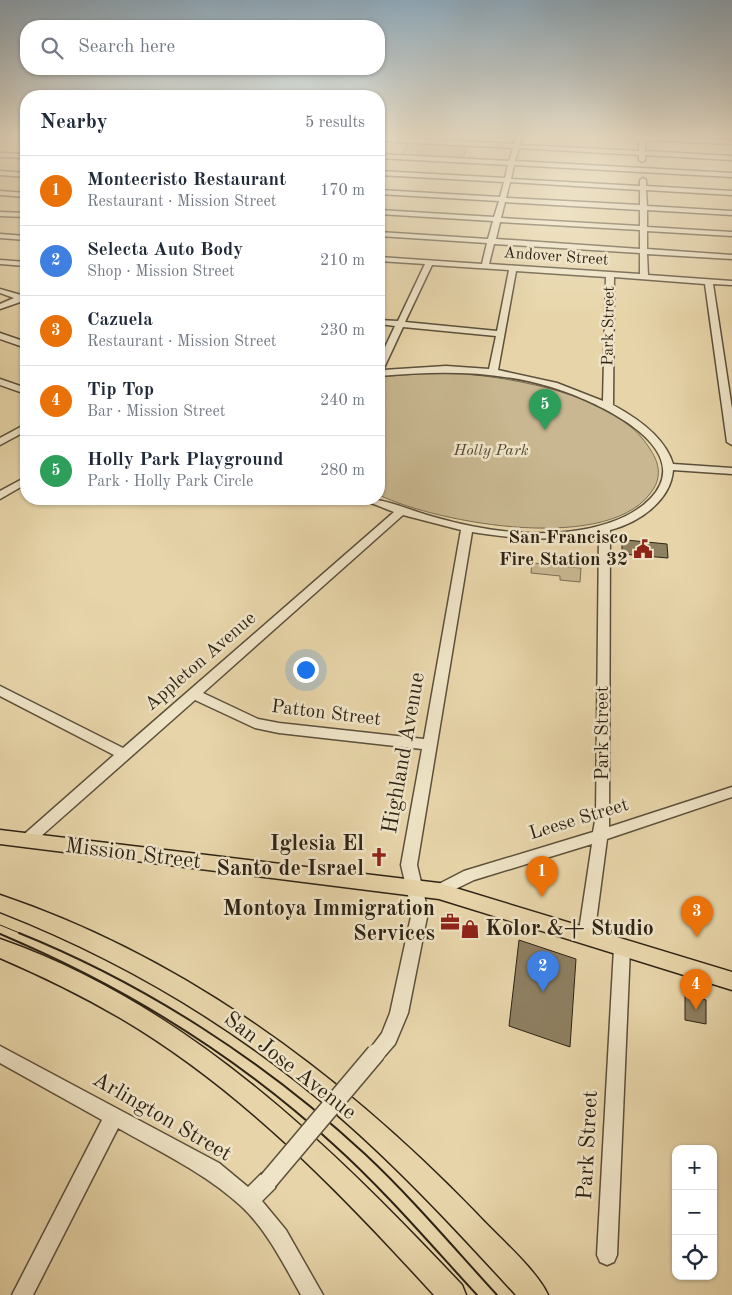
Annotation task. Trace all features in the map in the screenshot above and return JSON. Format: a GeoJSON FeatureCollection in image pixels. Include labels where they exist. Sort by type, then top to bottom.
{"type":"FeatureCollection","features":[{"type":"Feature","properties":{"kind":"main road","name":"Mission Street"},"geometry":{"type":"LineString","coordinates":[[0,837],[439,891],[732,981]]}},
{"type":"Feature","properties":{"kind":"main road","name":"San Jose Avenue"},"geometry":{"type":"LineString","coordinates":[[0,903],[82,936],[145,967],[207,1004],[277,1052],[322,1086],[400,1158],[534,1295]]}},
{"type":"Feature","properties":{"kind":"main road"},"geometry":{"type":"LineString","coordinates":[[0,948],[62,975],[99,994],[145,1021],[214,1067],[287,1126],[326,1162],[404,1242],[452,1295]]}},
{"type":"Feature","properties":{"kind":"street"},"geometry":{"type":"LineString","coordinates":[[458,196],[732,213]]}},
{"type":"Feature","properties":{"kind":"street"},"geometry":{"type":"LineString","coordinates":[[643,196],[644,277]]}},
{"type":"Feature","properties":{"kind":"street"},"geometry":{"type":"LineString","coordinates":[[485,266],[503,199]]}},
{"type":"Feature","properties":{"kind":"street"},"geometry":{"type":"LineString","coordinates":[[385,212],[732,234]]}},
{"type":"Feature","properties":{"kind":"street"},"geometry":{"type":"LineString","coordinates":[[0,214],[20,215]]}},
{"type":"Feature","properties":{"kind":"street"},"geometry":{"type":"LineString","coordinates":[[385,234],[732,257]]}},
{"type":"Feature","properties":{"kind":"street"},"geometry":{"type":"LineString","coordinates":[[0,236],[20,238]]}},
{"type":"Feature","properties":{"kind":"street","name":"Andover Street"},"geometry":{"type":"LineString","coordinates":[[385,259],[732,283]]}},
{"type":"Feature","properties":{"kind":"street"},"geometry":{"type":"LineString","coordinates":[[0,262],[20,264]]}},
{"type":"Feature","properties":{"kind":"street"},"geometry":{"type":"LineString","coordinates":[[385,356],[430,262]]}},
{"type":"Feature","properties":{"kind":"street"},"geometry":{"type":"LineString","coordinates":[[493,373],[513,268]]}},
{"type":"Feature","properties":{"kind":"street","name":"Park Street"},"geometry":{"type":"LineString","coordinates":[[608,407],[610,275]]}},
{"type":"Feature","properties":{"kind":"street"},"geometry":{"type":"LineString","coordinates":[[709,281],[732,442]]}},
{"type":"Feature","properties":{"kind":"street"},"geometry":{"type":"LineString","coordinates":[[0,291],[20,296]]}},
{"type":"Feature","properties":{"kind":"street"},"geometry":{"type":"LineString","coordinates":[[0,307],[20,299]]}},
{"type":"Feature","properties":{"kind":"street"},"geometry":{"type":"LineString","coordinates":[[385,323],[500,334]]}},
{"type":"Feature","properties":{"kind":"street"},"geometry":{"type":"LineString","coordinates":[[0,336],[20,343]]}},
{"type":"Feature","properties":{"kind":"street"},"geometry":{"type":"LineString","coordinates":[[385,373],[443,368],[493,373],[561,388],[608,407],[631,420],[649,434],[664,455],[668,467],[664,487],[649,506],[623,521],[584,532],[542,535],[503,534],[467,529],[385,505]]}},
{"type":"Feature","properties":{"kind":"street"},"geometry":{"type":"LineString","coordinates":[[0,382],[20,389]]}},
{"type":"Feature","properties":{"kind":"street"},"geometry":{"type":"LineString","coordinates":[[1,440],[20,430]]}},
{"type":"Feature","properties":{"kind":"street"},"geometry":{"type":"LineString","coordinates":[[668,467],[732,471]]}},
{"type":"Feature","properties":{"kind":"street"},"geometry":{"type":"LineString","coordinates":[[0,496],[20,484]]}},
{"type":"Feature","properties":{"kind":"street","name":"Appleton Avenue"},"geometry":{"type":"LineString","coordinates":[[26,841],[401,511]]}},
{"type":"Feature","properties":{"kind":"street","name":"Park Street"},"geometry":{"type":"LineString","coordinates":[[586,937],[603,816],[605,527]]}},
{"type":"Feature","properties":{"kind":"street","name":"Highland Avenue"},"geometry":{"type":"LineString","coordinates":[[249,1200],[268,1181],[376,1053],[388,1038],[399,1013],[420,912],[409,865],[467,529]]}},
{"type":"Feature","properties":{"kind":"street"},"geometry":{"type":"LineString","coordinates":[[0,690],[125,755]]}},
{"type":"Feature","properties":{"kind":"street","name":"Patton Street"},"geometry":{"type":"LineString","coordinates":[[194,694],[255,724],[430,745]]}},
{"type":"Feature","properties":{"kind":"street","name":"Leese Street"},"geometry":{"type":"LineString","coordinates":[[439,891],[469,874],[599,836],[732,792]]}},
{"type":"Feature","properties":{"kind":"street","name":"Park Street"},"geometry":{"type":"LineString","coordinates":[[607,1255],[622,948]]}},
{"type":"Feature","properties":{"kind":"street","name":"Arlington Street"},"geometry":{"type":"LineString","coordinates":[[0,1054],[212,1170],[249,1200],[279,1237],[312,1295]]}},
{"type":"Feature","properties":{"kind":"street"},"geometry":{"type":"LineString","coordinates":[[22,1295],[114,1116]]}},
{"type":"Feature","properties":{"kind":"green space","name":"Holly Park"},"geometry":{"type":"Polygon","coordinates":[[[443,372],[468,374],[526,383],[586,401],[612,413],[634,429],[653,454],[657,463],[658,478],[654,488],[633,509],[602,522],[565,527],[523,528],[481,523],[406,506],[385,497],[385,377],[443,372]]]}},
{"type":"Feature","properties":{"kind":"green space"},"geometry":{"type":"Polygon","coordinates":[[[532,563],[581,568],[580,582],[560,580],[560,576],[531,573],[532,563]]]}},
{"type":"Feature","properties":{"kind":"building","name":"San Francisco Fire Station 32"},"geometry":{"type":"Polygon","coordinates":[[[626,540],[667,544],[668,558],[622,554],[622,543],[626,543],[626,540]]]}},
{"type":"Feature","properties":{"kind":"building"},"geometry":{"type":"Polygon","coordinates":[[[519,940],[576,959],[570,1047],[509,1026],[519,940]]]}},
{"type":"Feature","properties":{"kind":"building"},"geometry":{"type":"Polygon","coordinates":[[[685,993],[706,1000],[706,1024],[685,1020],[685,993]]]}},
{"type":"Feature","properties":{"kind":"tram line"},"geometry":{"type":"LineString","coordinates":[[0,925],[22,934]]}},
{"type":"Feature","properties":{"kind":"tram line"},"geometry":{"type":"LineString","coordinates":[[19,933],[66,953],[158,1001],[202,1028],[286,1087],[365,1154],[416,1206],[497,1295]]}},
{"type":"Feature","properties":{"kind":"tram line"},"geometry":{"type":"LineString","coordinates":[[0,934],[45,954],[133,999],[217,1052],[257,1081],[296,1112],[353,1163],[407,1218],[477,1295]]}},
{"type":"Feature","properties":{"kind":"place","name":"Holly Park Playground"},"geometry":{"type":"Point","coordinates":[545,430]}},
{"type":"Feature","properties":{"kind":"place","name":"San Francisco Fire Station 32"},"geometry":{"type":"Point","coordinates":[643,549]}},
{"type":"Feature","properties":{"kind":"place","name":"Iglesia El Santo de Israel"},"geometry":{"type":"Point","coordinates":[379,857]}},
{"type":"Feature","properties":{"kind":"place","name":"Montecristo Restaurant"},"geometry":{"type":"Point","coordinates":[542,897]}},
{"type":"Feature","properties":{"kind":"place","name":"Montoya Immigration Services"},"geometry":{"type":"Point","coordinates":[450,922]}},
{"type":"Feature","properties":{"kind":"place","name":"Kolor &+ Studio"},"geometry":{"type":"Point","coordinates":[470,929]}},
{"type":"Feature","properties":{"kind":"place","name":"Cazuela"},"geometry":{"type":"Point","coordinates":[697,937]}},
{"type":"Feature","properties":{"kind":"place","name":"Selecta Auto Body"},"geometry":{"type":"Point","coordinates":[543,992]}},
{"type":"Feature","properties":{"kind":"place","name":"Tip Top"},"geometry":{"type":"Point","coordinates":[696,1010]}}]}
